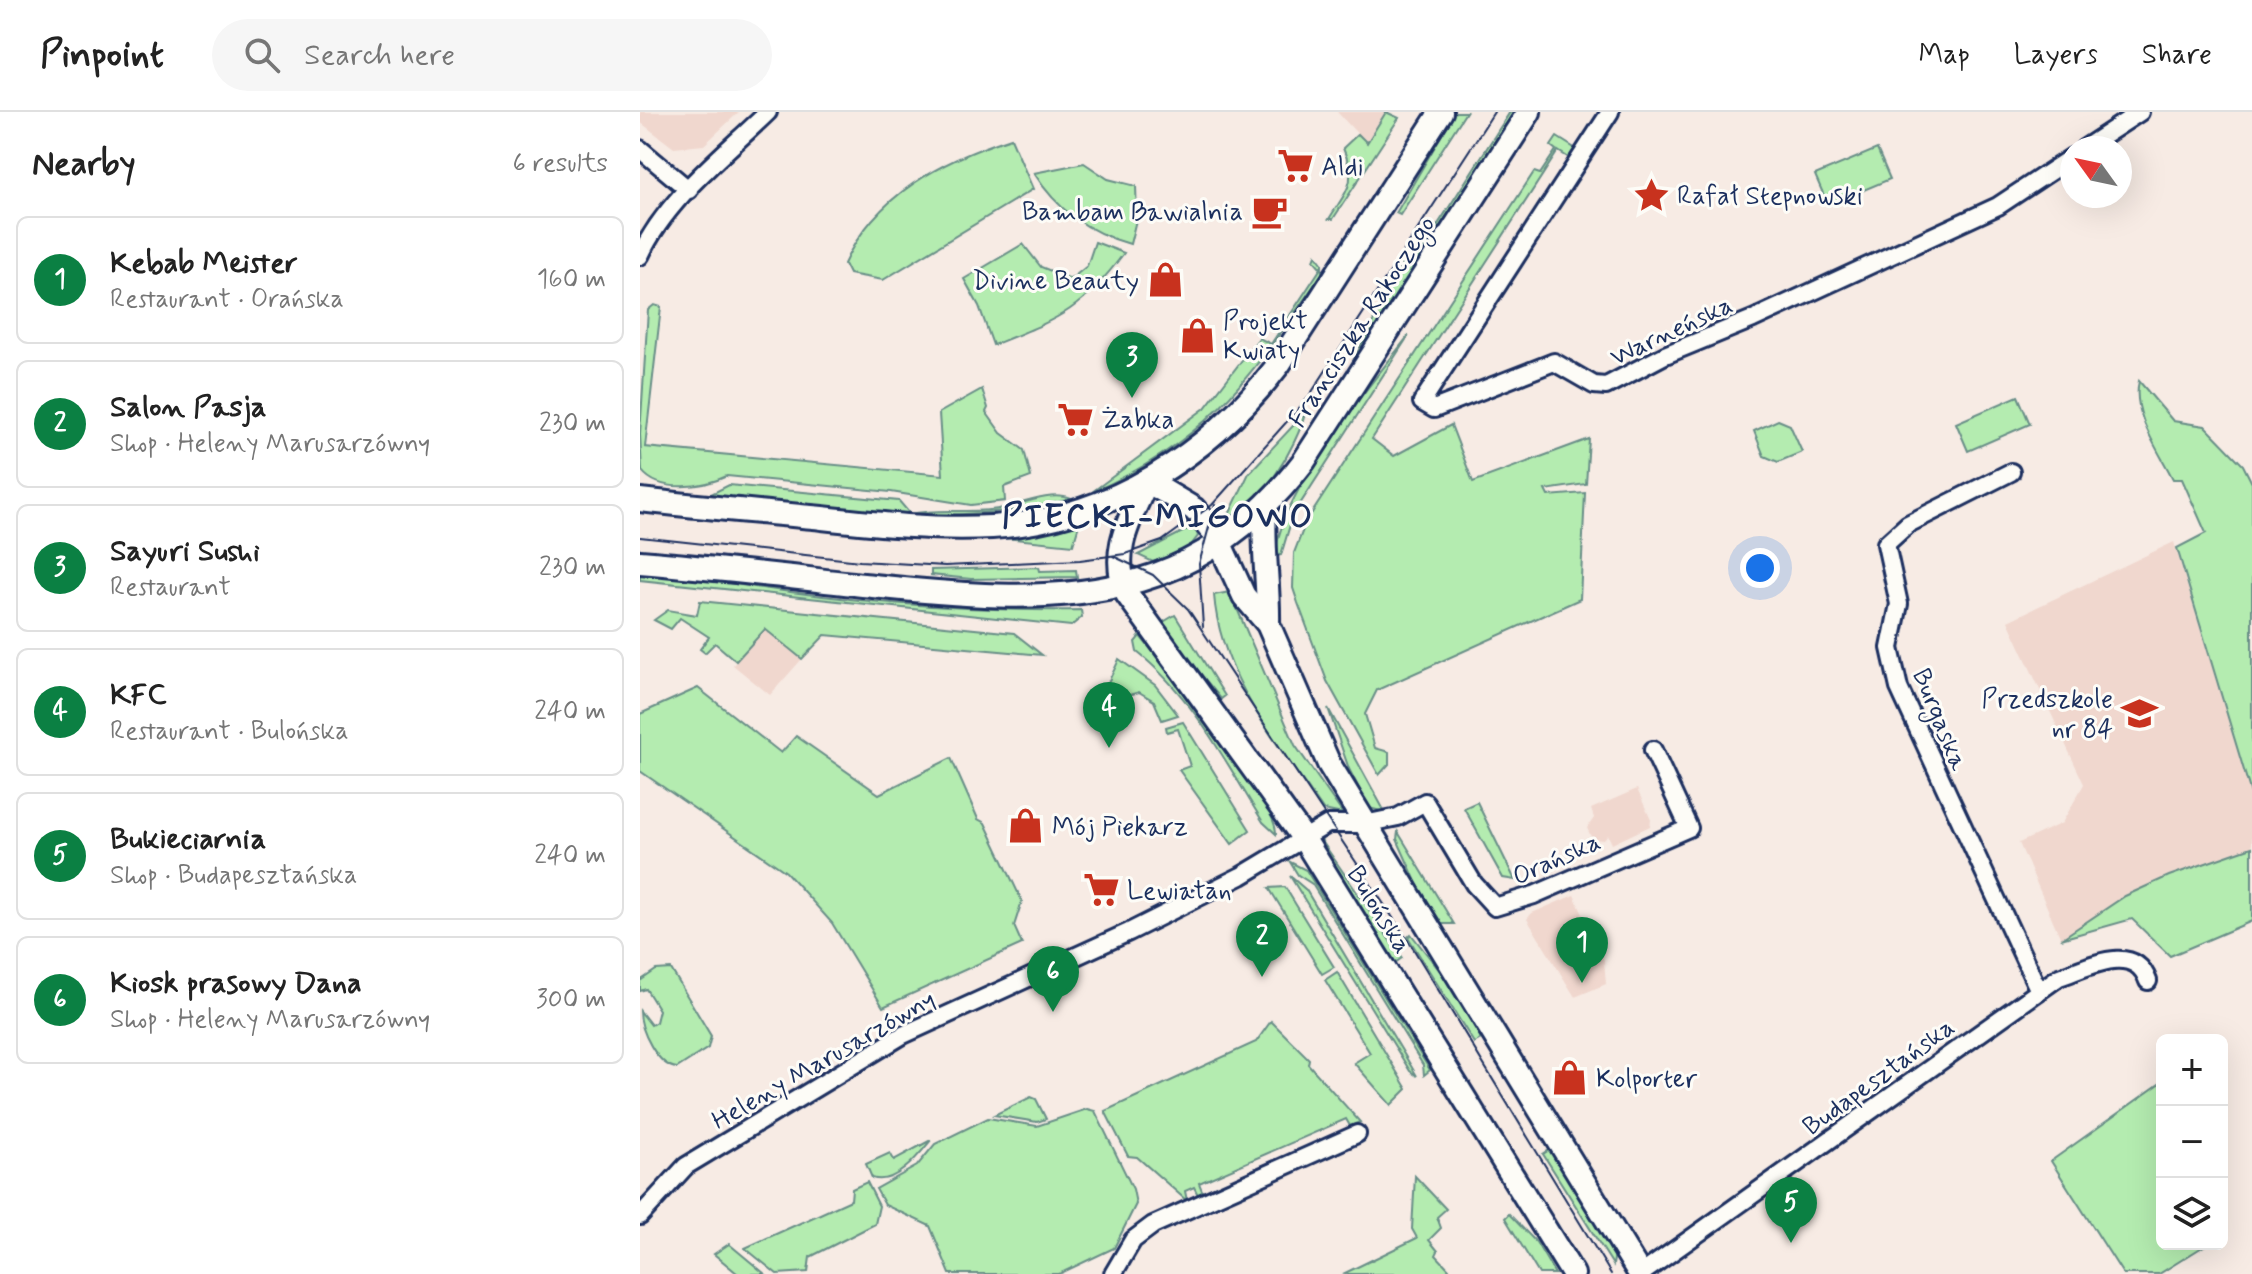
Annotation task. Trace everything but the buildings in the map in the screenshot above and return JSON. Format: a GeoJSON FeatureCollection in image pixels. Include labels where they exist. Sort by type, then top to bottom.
{"type":"FeatureCollection","features":[{"type":"Feature","properties":{"kind":"main road","name":"Franciszka Rakoczego"},"geometry":{"type":"LineString","coordinates":[[640,500],[900,526],[995,527],[1035,521],[1118,497],[1216,435],[1253,398],[1279,364],[1441,112]]}},
{"type":"Feature","properties":{"kind":"main road","name":"Franciszka Rakoczego"},"geometry":{"type":"LineString","coordinates":[[640,562],[941,592],[1014,595],[1123,585],[1171,569],[1220,543],[1265,508],[1327,427],[1529,112]]}},
{"type":"Feature","properties":{"kind":"main road"},"geometry":{"type":"LineString","coordinates":[[1123,585],[1119,558],[1122,535],[1147,481],[1197,512],[1220,543]]}},
{"type":"Feature","properties":{"kind":"main road","name":"Bulońska"},"geometry":{"type":"LineString","coordinates":[[1265,508],[1262,551],[1269,588],[1268,624]]}},
{"type":"Feature","properties":{"kind":"main road","name":"Bulońska"},"geometry":{"type":"LineString","coordinates":[[1220,543],[1244,596],[1268,624],[1312,734],[1364,824],[1641,1274]]}},
{"type":"Feature","properties":{"kind":"main road","name":"Bulońska"},"geometry":{"type":"LineString","coordinates":[[1123,585],[1142,619],[1203,697],[1304,839],[1573,1274]]}},
{"type":"Feature","properties":{"kind":"street"},"geometry":{"type":"LineString","coordinates":[[640,256],[649,236],[689,190],[768,112]]}},
{"type":"Feature","properties":{"kind":"street","name":"Warneńska"},"geometry":{"type":"LineString","coordinates":[[1610,112],[1422,402],[1434,409],[1554,362],[1594,385],[1606,386],[1665,355],[1753,319],[1998,206],[2060,165]]}},
{"type":"Feature","properties":{"kind":"street"},"geometry":{"type":"LineString","coordinates":[[2103,136],[2140,112]]}},
{"type":"Feature","properties":{"kind":"street"},"geometry":{"type":"LineString","coordinates":[[640,149],[689,190]]}},
{"type":"Feature","properties":{"kind":"street","name":"Burgaska"},"geometry":{"type":"LineString","coordinates":[[2011,472],[1908,524],[1886,544],[1899,604],[1890,648],[1899,688],[2039,991]]}},
{"type":"Feature","properties":{"kind":"street","name":"Orańska"},"geometry":{"type":"LineString","coordinates":[[1364,824],[1398,817],[1425,802],[1482,895],[1495,907],[1508,905],[1689,828],[1653,750]]}},
{"type":"Feature","properties":{"kind":"street","name":"Heleny Marusarzówny"},"geometry":{"type":"LineString","coordinates":[[640,1216],[686,1166],[903,1035],[1129,932],[1328,824],[1364,824]]}},
{"type":"Feature","properties":{"kind":"street","name":"Budapesztańska"},"geometry":{"type":"LineString","coordinates":[[1641,1274],[2059,977],[2118,958],[2134,962],[2144,970],[2148,981]]}},
{"type":"Feature","properties":{"kind":"street"},"geometry":{"type":"LineString","coordinates":[[1113,1274],[1133,1240],[1153,1225],[1357,1134]]}},
{"type":"Feature","properties":{"kind":"shaded area"},"geometry":{"type":"Polygon","coordinates":[[[640,112],[739,112],[704,145],[674,148],[640,122],[640,112]]]}},
{"type":"Feature","properties":{"kind":"shaded area"},"geometry":{"type":"Polygon","coordinates":[[[1337,112],[1387,112],[1367,144],[1337,112]]]}},
{"type":"Feature","properties":{"kind":"shaded area","name":"Przedszkole nr 84"},"geometry":{"type":"Polygon","coordinates":[[[2174,542],[2252,797],[2252,847],[2169,876],[2125,896],[2061,939],[2019,843],[2062,823],[2084,784],[2008,621],[2174,542]]]}},
{"type":"Feature","properties":{"kind":"shaded area"},"geometry":{"type":"Polygon","coordinates":[[[765,629],[802,659],[770,695],[733,665],[765,629]]]}},
{"type":"Feature","properties":{"kind":"shaded area"},"geometry":{"type":"Polygon","coordinates":[[[1637,789],[1651,820],[1650,826],[1612,844],[1608,835],[1604,840],[1592,839],[1587,828],[1594,818],[1591,809],[1637,789]]]}},
{"type":"Feature","properties":{"kind":"shaded area"},"geometry":{"type":"Polygon","coordinates":[[[1574,895],[1604,960],[1606,984],[1575,997],[1527,919],[1532,913],[1574,895]]]}},
{"type":"Feature","properties":{"kind":"green space"},"geometry":{"type":"Polygon","coordinates":[[[1386,112],[1399,118],[1333,219],[1329,219],[1349,185],[1350,170],[1343,148],[1358,134],[1367,143],[1386,112]]]}},
{"type":"Feature","properties":{"kind":"green space"},"geometry":{"type":"Polygon","coordinates":[[[1455,112],[1466,112],[1400,215],[1396,213],[1455,112]]]}},
{"type":"Feature","properties":{"kind":"green space"},"geometry":{"type":"Polygon","coordinates":[[[1510,112],[1514,113],[1343,381],[1410,249],[1419,254],[1510,112]]]}},
{"type":"Feature","properties":{"kind":"green space"},"geometry":{"type":"Polygon","coordinates":[[[1557,137],[1576,149],[1569,158],[1558,151],[1372,439],[1394,456],[1451,425],[1473,482],[1589,439],[1586,484],[1545,490],[1548,496],[1585,493],[1580,599],[1377,690],[1365,714],[1375,748],[1389,752],[1389,764],[1379,775],[1327,681],[1293,588],[1294,553],[1306,522],[1534,172],[1540,174],[1556,150],[1551,146],[1557,137]]]}},
{"type":"Feature","properties":{"kind":"green space"},"geometry":{"type":"Polygon","coordinates":[[[1011,138],[1033,189],[883,280],[849,274],[844,264],[857,240],[893,200],[936,169],[1011,138]]]}},
{"type":"Feature","properties":{"kind":"green space"},"geometry":{"type":"Polygon","coordinates":[[[1877,149],[1890,179],[1828,205],[1815,175],[1877,149]]]}},
{"type":"Feature","properties":{"kind":"green space"},"geometry":{"type":"Polygon","coordinates":[[[1084,163],[1108,179],[1136,186],[1137,216],[1130,244],[1101,233],[1075,218],[1053,198],[1034,173],[1084,163]]]}},
{"type":"Feature","properties":{"kind":"green space"},"geometry":{"type":"Polygon","coordinates":[[[1095,242],[1124,253],[1094,288],[1081,301],[1052,320],[993,345],[979,306],[964,279],[1023,244],[1041,267],[1071,279],[1087,266],[1095,242]]]}},
{"type":"Feature","properties":{"kind":"green space"},"geometry":{"type":"Polygon","coordinates":[[[1316,255],[1322,263],[1322,274],[1273,343],[1225,402],[1167,451],[1092,492],[1205,408],[1259,338],[1271,344],[1321,268],[1314,260],[1316,255]]]}},
{"type":"Feature","properties":{"kind":"green space"},"geometry":{"type":"Polygon","coordinates":[[[654,305],[661,307],[645,447],[943,475],[939,413],[982,389],[988,408],[986,412],[1001,433],[1024,450],[1031,477],[1004,487],[1005,501],[971,505],[891,492],[727,476],[695,485],[660,483],[642,471],[640,434],[648,310],[654,305]]]}},
{"type":"Feature","properties":{"kind":"green space"},"geometry":{"type":"Polygon","coordinates":[[[1409,335],[1293,515],[1281,555],[1275,556],[1281,530],[1309,471],[1350,411],[1409,335]]]}},
{"type":"Feature","properties":{"kind":"green space"},"geometry":{"type":"Polygon","coordinates":[[[2139,381],[2173,421],[2205,426],[2243,465],[2252,483],[2252,797],[2177,548],[2206,533],[2182,479],[2173,479],[2148,432],[2139,406],[2139,381]]]}},
{"type":"Feature","properties":{"kind":"green space"},"geometry":{"type":"Polygon","coordinates":[[[2018,396],[2030,424],[1968,451],[1956,423],[2018,396]]]}},
{"type":"Feature","properties":{"kind":"green space"},"geometry":{"type":"Polygon","coordinates":[[[1305,413],[1275,476],[1250,507],[1225,523],[1249,473],[1305,413]]]}},
{"type":"Feature","properties":{"kind":"green space"},"geometry":{"type":"Polygon","coordinates":[[[1778,420],[1790,425],[1802,452],[1778,462],[1764,456],[1754,431],[1778,420]]]}},
{"type":"Feature","properties":{"kind":"green space"},"geometry":{"type":"Polygon","coordinates":[[[729,485],[899,501],[910,514],[707,496],[729,485]]]}},
{"type":"Feature","properties":{"kind":"green space"},"geometry":{"type":"Polygon","coordinates":[[[1055,496],[1071,499],[981,513],[911,514],[993,510],[1055,496]]]}},
{"type":"Feature","properties":{"kind":"green space"},"geometry":{"type":"Polygon","coordinates":[[[1080,521],[1073,545],[1005,538],[1005,537],[1080,521]]]}},
{"type":"Feature","properties":{"kind":"green space"},"geometry":{"type":"Polygon","coordinates":[[[1194,526],[1198,536],[1188,549],[1153,562],[1138,555],[1194,526]]]}},
{"type":"Feature","properties":{"kind":"green space"},"geometry":{"type":"Polygon","coordinates":[[[1039,567],[1040,571],[1076,570],[1077,577],[971,579],[931,575],[931,570],[1039,567]]]}},
{"type":"Feature","properties":{"kind":"green space"},"geometry":{"type":"Polygon","coordinates":[[[654,570],[761,588],[867,601],[974,608],[1081,610],[1082,617],[1071,626],[640,580],[640,574],[654,570]]]}},
{"type":"Feature","properties":{"kind":"green space"},"geometry":{"type":"Polygon","coordinates":[[[1230,592],[1295,745],[1343,814],[1323,810],[1270,734],[1239,681],[1227,653],[1214,595],[1230,592]]]}},
{"type":"Feature","properties":{"kind":"green space"},"geometry":{"type":"Polygon","coordinates":[[[700,601],[1014,633],[1042,655],[825,635],[802,659],[765,629],[736,661],[715,643],[705,653],[700,649],[709,637],[680,618],[671,629],[654,620],[668,610],[697,615],[700,601]]]}},
{"type":"Feature","properties":{"kind":"green space"},"geometry":{"type":"Polygon","coordinates":[[[1175,615],[1225,696],[1221,699],[1160,624],[1175,615]]]}},
{"type":"Feature","properties":{"kind":"green space"},"geometry":{"type":"Polygon","coordinates":[[[1140,636],[1240,765],[1272,818],[1276,834],[1263,822],[1192,710],[1137,652],[1135,642],[1140,636]]]}},
{"type":"Feature","properties":{"kind":"green space"},"geometry":{"type":"Polygon","coordinates":[[[1119,659],[1155,685],[1178,715],[1162,720],[1154,701],[1139,692],[1102,703],[1119,659]]]}},
{"type":"Feature","properties":{"kind":"green space"},"geometry":{"type":"Polygon","coordinates":[[[698,688],[781,753],[796,736],[879,794],[951,758],[978,819],[985,823],[1022,901],[1014,926],[1022,944],[883,1007],[832,923],[786,872],[640,771],[640,714],[698,688]]]}},
{"type":"Feature","properties":{"kind":"green space"},"geometry":{"type":"Polygon","coordinates":[[[1328,708],[1385,812],[1369,808],[1349,769],[1328,708]]]}},
{"type":"Feature","properties":{"kind":"green space"},"geometry":{"type":"Polygon","coordinates":[[[1183,722],[1250,830],[1232,844],[1179,770],[1190,766],[1178,729],[1167,732],[1166,727],[1183,722]]]}},
{"type":"Feature","properties":{"kind":"green space"},"geometry":{"type":"Polygon","coordinates":[[[1477,802],[1515,880],[1503,878],[1464,808],[1477,802]]]}},
{"type":"Feature","properties":{"kind":"green space"},"geometry":{"type":"Polygon","coordinates":[[[1398,832],[1454,924],[1440,924],[1422,895],[1397,839],[1398,832]]]}},
{"type":"Feature","properties":{"kind":"green space"},"geometry":{"type":"Polygon","coordinates":[[[1317,834],[1402,958],[1392,965],[1315,836],[1317,834]]]}},
{"type":"Feature","properties":{"kind":"green space"},"geometry":{"type":"Polygon","coordinates":[[[2252,847],[2252,921],[2170,956],[2132,919],[2061,939],[2125,896],[2169,876],[2252,847]]]}},
{"type":"Feature","properties":{"kind":"green space"},"geometry":{"type":"Polygon","coordinates":[[[1290,862],[1306,870],[1430,1070],[1424,1075],[1423,1065],[1312,884],[1298,875],[1290,862]]]}},
{"type":"Feature","properties":{"kind":"green space"},"geometry":{"type":"Polygon","coordinates":[[[1290,876],[1306,890],[1417,1076],[1410,1071],[1290,876]]]}},
{"type":"Feature","properties":{"kind":"green space"},"geometry":{"type":"Polygon","coordinates":[[[1285,887],[1334,967],[1322,974],[1269,888],[1285,887]]]}},
{"type":"Feature","properties":{"kind":"green space"},"geometry":{"type":"Polygon","coordinates":[[[1411,934],[1447,980],[1483,1038],[1474,1043],[1408,937],[1411,934]]]}},
{"type":"Feature","properties":{"kind":"green space"},"geometry":{"type":"Polygon","coordinates":[[[671,969],[711,1036],[708,1048],[677,1068],[663,1061],[651,1046],[640,1011],[651,1025],[656,1022],[659,1010],[646,989],[640,991],[640,981],[656,970],[671,969]]]}},
{"type":"Feature","properties":{"kind":"green space"},"geometry":{"type":"Polygon","coordinates":[[[1337,972],[1407,1089],[1391,1105],[1354,1063],[1370,1053],[1325,980],[1337,972]]]}},
{"type":"Feature","properties":{"kind":"green space"},"geometry":{"type":"Polygon","coordinates":[[[1271,1021],[1309,1059],[1308,1064],[1360,1122],[1350,1126],[1346,1119],[1199,1183],[1203,1193],[1198,1195],[1194,1187],[1185,1191],[1187,1201],[1137,1157],[1128,1156],[1105,1111],[1256,1042],[1271,1021]]]}},
{"type":"Feature","properties":{"kind":"green space"},"geometry":{"type":"Polygon","coordinates":[[[2156,1086],[2156,1250],[2197,1250],[2159,1274],[2123,1274],[2051,1161],[2156,1086]]]}},
{"type":"Feature","properties":{"kind":"green space"},"geometry":{"type":"Polygon","coordinates":[[[1031,1097],[1036,1099],[1046,1119],[1037,1122],[994,1115],[1031,1097]]]}},
{"type":"Feature","properties":{"kind":"green space"},"geometry":{"type":"Polygon","coordinates":[[[1087,1109],[1095,1111],[1133,1189],[1136,1204],[1114,1248],[1059,1274],[950,1274],[930,1226],[885,1205],[876,1189],[917,1166],[935,1144],[988,1118],[1037,1126],[1087,1109]]]}},
{"type":"Feature","properties":{"kind":"green space"},"geometry":{"type":"Polygon","coordinates":[[[931,1140],[897,1174],[889,1178],[872,1178],[866,1164],[890,1153],[894,1160],[931,1140]]]}},
{"type":"Feature","properties":{"kind":"green space"},"geometry":{"type":"Polygon","coordinates":[[[1551,1149],[1615,1253],[1613,1265],[1543,1154],[1551,1149]]]}},
{"type":"Feature","properties":{"kind":"green space"},"geometry":{"type":"Polygon","coordinates":[[[1415,1176],[1446,1209],[1437,1217],[1441,1228],[1429,1240],[1438,1251],[1436,1255],[1449,1269],[1446,1274],[1343,1274],[1417,1238],[1412,1229],[1415,1176]]]}},
{"type":"Feature","properties":{"kind":"green space"},"geometry":{"type":"Polygon","coordinates":[[[867,1182],[879,1206],[875,1224],[810,1257],[808,1272],[777,1274],[745,1248],[851,1200],[852,1189],[867,1182]]]}},
{"type":"Feature","properties":{"kind":"green space"},"geometry":{"type":"Polygon","coordinates":[[[1509,1214],[1536,1242],[1555,1274],[1539,1274],[1505,1218],[1509,1214]]]}},
{"type":"Feature","properties":{"kind":"green space"},"geometry":{"type":"Polygon","coordinates":[[[729,1244],[765,1274],[738,1274],[714,1254],[729,1244]]]}},
{"type":"Feature","properties":{"kind":"tram line"},"geometry":{"type":"LineString","coordinates":[[640,537],[860,561],[945,566],[1080,560],[1125,554],[1162,541],[1212,505],[1308,398],[1494,112]]}},
{"type":"Feature","properties":{"kind":"tram line"},"geometry":{"type":"LineString","coordinates":[[1203,627],[1199,564],[1215,505]]}},
{"type":"Feature","properties":{"kind":"tram line"},"geometry":{"type":"LineString","coordinates":[[1113,556],[1153,575],[1188,609],[1411,945],[1611,1274]]}},
{"type":"Feature","properties":{"kind":"place","name":"Aldi"},"geometry":{"type":"Point","coordinates":[1295,166]}},
{"type":"Feature","properties":{"kind":"place","name":"Rafał Stepnowski"},"geometry":{"type":"Point","coordinates":[1651,195]}},
{"type":"Feature","properties":{"kind":"place","name":"Bambam Bawialnia"},"geometry":{"type":"Point","coordinates":[1269,211]}},
{"type":"Feature","properties":{"kind":"place","name":"Divine Beauty"},"geometry":{"type":"Point","coordinates":[1165,280]}},
{"type":"Feature","properties":{"kind":"place","name":"Projekt Kwiaty"},"geometry":{"type":"Point","coordinates":[1197,335]}},
{"type":"Feature","properties":{"kind":"place","name":"Sayuri Sushi"},"geometry":{"type":"Point","coordinates":[1132,398]}},
{"type":"Feature","properties":{"kind":"place","name":"Żabka"},"geometry":{"type":"Point","coordinates":[1075,419]}},
{"type":"Feature","properties":{"kind":"place","name":"Przedszkole nr 84"},"geometry":{"type":"Point","coordinates":[2139,713]}},
{"type":"Feature","properties":{"kind":"place","name":"KFC"},"geometry":{"type":"Point","coordinates":[1109,748]}},
{"type":"Feature","properties":{"kind":"place","name":"Mój Piekarz"},"geometry":{"type":"Point","coordinates":[1026,826]}},
{"type":"Feature","properties":{"kind":"place","name":"Lewiatan"},"geometry":{"type":"Point","coordinates":[1101,890]}},
{"type":"Feature","properties":{"kind":"place","name":"Salon Pasja"},"geometry":{"type":"Point","coordinates":[1262,977]}},
{"type":"Feature","properties":{"kind":"place","name":"Kebab Meister"},"geometry":{"type":"Point","coordinates":[1582,983]}},
{"type":"Feature","properties":{"kind":"place","name":"Kiosk prasowy Dana"},"geometry":{"type":"Point","coordinates":[1053,1012]}},
{"type":"Feature","properties":{"kind":"place","name":"Kolporter"},"geometry":{"type":"Point","coordinates":[1570,1078]}},
{"type":"Feature","properties":{"kind":"place","name":"Bukieciarnia"},"geometry":{"type":"Point","coordinates":[1791,1243]}},
{"type":"Feature","properties":{"kind":"district","name":"PIECKI-MIGOWO"},"geometry":{"type":"Point","coordinates":[1158,515]}}]}
